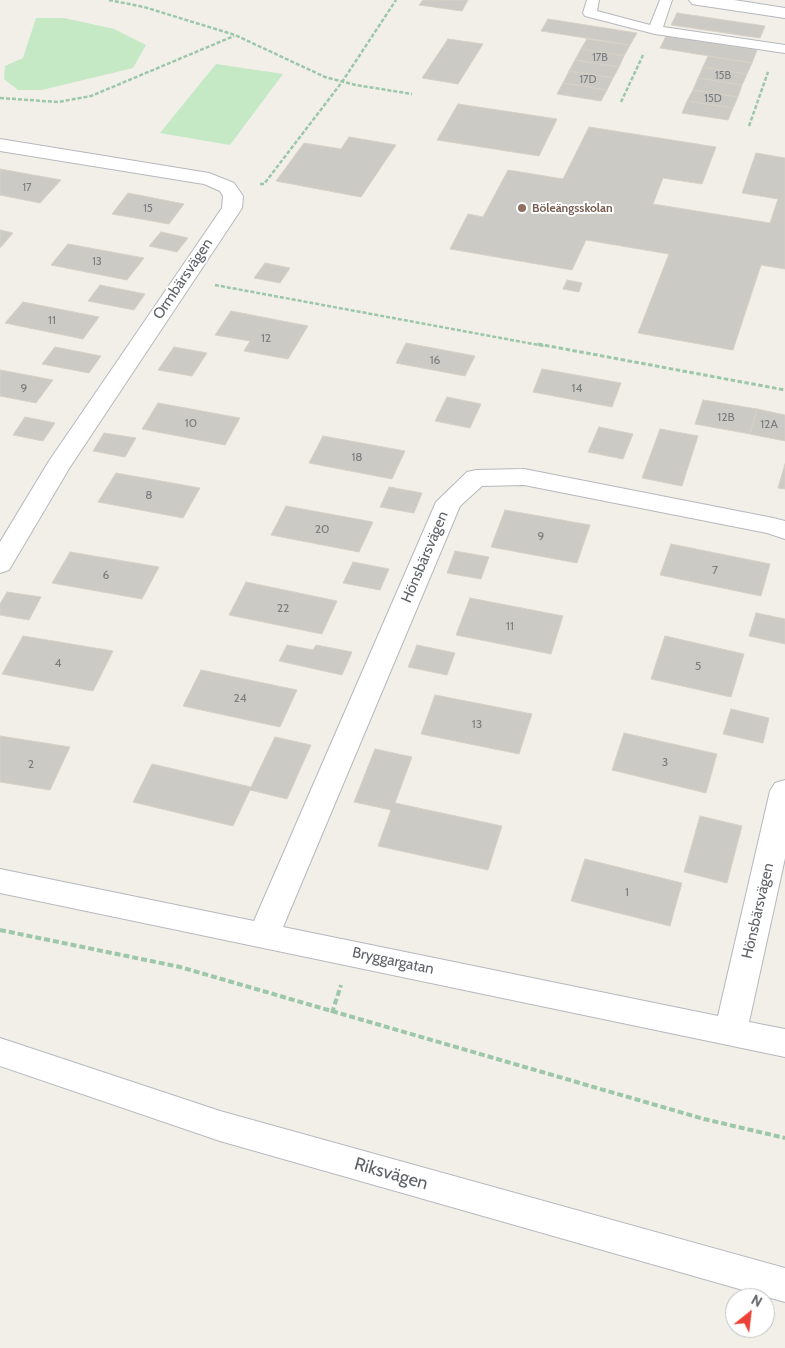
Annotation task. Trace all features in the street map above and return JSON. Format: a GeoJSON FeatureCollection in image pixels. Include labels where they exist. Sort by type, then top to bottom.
{"type":"FeatureCollection","features":[{"type":"Feature","properties":{"kind":"street"},"geometry":{"type":"LineString","coordinates":[[698,0],[785,13]]}},
{"type":"Feature","properties":{"kind":"street"},"geometry":{"type":"LineString","coordinates":[[0,145],[208,179],[227,188]]}},
{"type":"Feature","properties":{"kind":"street","name":"Ormbärsvägen"},"geometry":{"type":"LineString","coordinates":[[0,564],[58,466],[182,279],[232,208],[233,196],[227,188]]}},
{"type":"Feature","properties":{"kind":"street","name":"Hönsbärsvägen"},"geometry":{"type":"LineString","coordinates":[[264,934],[449,502],[476,478],[524,477],[773,526],[785,531]]}},
{"type":"Feature","properties":{"kind":"street","name":"Hönsbärsvägen"},"geometry":{"type":"LineString","coordinates":[[731,1031],[785,792]]}},
{"type":"Feature","properties":{"kind":"street","name":"Bryggargatan"},"geometry":{"type":"LineString","coordinates":[[0,882],[264,934],[785,1043]]}},
{"type":"Feature","properties":{"kind":"street","name":"Riksvägen"},"geometry":{"type":"LineString","coordinates":[[0,1052],[220,1126],[785,1285]]}},
{"type":"Feature","properties":{"kind":"lane"},"geometry":{"type":"LineString","coordinates":[[593,0],[590,12],[655,30],[781,48]]}},
{"type":"Feature","properties":{"kind":"lane"},"geometry":{"type":"LineString","coordinates":[[655,30],[666,0]]}},
{"type":"Feature","properties":{"kind":"path"},"geometry":{"type":"LineString","coordinates":[[108,0],[144,7],[235,35],[325,77],[342,82],[412,94]]}},
{"type":"Feature","properties":{"kind":"path"},"geometry":{"type":"LineString","coordinates":[[227,188],[264,184],[342,82],[396,0]]}},
{"type":"Feature","properties":{"kind":"path"},"geometry":{"type":"LineString","coordinates":[[621,102],[655,30]]}},
{"type":"Feature","properties":{"kind":"path"},"geometry":{"type":"LineString","coordinates":[[0,98],[21,101],[58,102],[91,96],[235,35]]}},
{"type":"Feature","properties":{"kind":"path"},"geometry":{"type":"LineString","coordinates":[[750,126],[781,48]]}},
{"type":"Feature","properties":{"kind":"path"},"geometry":{"type":"LineString","coordinates":[[182,279],[785,390]]}},
{"type":"Feature","properties":{"kind":"path"},"geometry":{"type":"LineString","coordinates":[[0,930],[180,967],[704,1119],[785,1138]]}},
{"type":"Feature","properties":{"kind":"green space"},"geometry":{"type":"Polygon","coordinates":[[[36,18],[64,18],[114,29],[146,45],[133,68],[42,90],[18,90],[4,79],[5,66],[23,58],[36,18]]]}},
{"type":"Feature","properties":{"kind":"green space"},"geometry":{"type":"Polygon","coordinates":[[[216,64],[283,74],[230,145],[160,133],[216,64]]]}},
{"type":"Feature","properties":{"kind":"building"},"geometry":{"type":"Polygon","coordinates":[[[423,0],[468,0],[462,11],[419,5],[423,0]]]}},
{"type":"Feature","properties":{"kind":"building"},"geometry":{"type":"Polygon","coordinates":[[[677,13],[765,26],[760,38],[671,25],[677,13]]]}},
{"type":"Feature","properties":{"kind":"building"},"geometry":{"type":"Polygon","coordinates":[[[548,19],[637,33],[630,45],[541,31],[548,19]]]}},
{"type":"Feature","properties":{"kind":"building"},"geometry":{"type":"Polygon","coordinates":[[[666,36],[757,50],[752,63],[660,48],[666,36]]]}},
{"type":"Feature","properties":{"kind":"building"},"geometry":{"type":"Polygon","coordinates":[[[448,39],[483,44],[458,84],[422,78],[448,39]]]}},
{"type":"Feature","properties":{"kind":"building"},"geometry":{"type":"Polygon","coordinates":[[[587,39],[630,45],[624,56],[581,49],[587,39]]]}},
{"type":"Feature","properties":{"kind":"building"},"geometry":{"type":"Polygon","coordinates":[[[581,49],[624,56],[619,67],[575,60],[581,49]]]}},
{"type":"Feature","properties":{"kind":"building"},"geometry":{"type":"Polygon","coordinates":[[[708,56],[752,63],[747,74],[703,67],[708,56]]]}},
{"type":"Feature","properties":{"kind":"building"},"geometry":{"type":"Polygon","coordinates":[[[575,60],[619,67],[613,78],[569,71],[575,60]]]}},
{"type":"Feature","properties":{"kind":"building"},"geometry":{"type":"Polygon","coordinates":[[[703,67],[747,74],[742,85],[698,78],[703,67]]]}},
{"type":"Feature","properties":{"kind":"building"},"geometry":{"type":"Polygon","coordinates":[[[569,71],[613,78],[607,90],[563,83],[569,71]]]}},
{"type":"Feature","properties":{"kind":"building"},"geometry":{"type":"Polygon","coordinates":[[[698,78],[742,85],[738,97],[693,90],[698,78]]]}},
{"type":"Feature","properties":{"kind":"building"},"geometry":{"type":"Polygon","coordinates":[[[563,83],[607,90],[601,101],[557,94],[563,83]]]}},
{"type":"Feature","properties":{"kind":"building"},"geometry":{"type":"Polygon","coordinates":[[[693,90],[738,97],[733,108],[687,101],[693,90]]]}},
{"type":"Feature","properties":{"kind":"building"},"geometry":{"type":"Polygon","coordinates":[[[687,101],[733,108],[728,120],[682,113],[687,101]]]}},
{"type":"Feature","properties":{"kind":"building"},"geometry":{"type":"Polygon","coordinates":[[[458,104],[557,119],[539,156],[437,140],[458,104]]]}},
{"type":"Feature","properties":{"kind":"building"},"geometry":{"type":"Polygon","coordinates":[[[589,127],[716,147],[702,184],[663,178],[653,204],[770,223],[778,199],[742,193],[756,153],[785,158],[785,269],[761,265],[733,350],[638,333],[669,254],[586,240],[572,270],[450,249],[468,214],[483,217],[508,170],[563,179],[589,127]]]}},
{"type":"Feature","properties":{"kind":"building"},"geometry":{"type":"Polygon","coordinates":[[[349,137],[396,145],[361,197],[276,181],[304,143],[341,149],[349,137]]]}},
{"type":"Feature","properties":{"kind":"building"},"geometry":{"type":"Polygon","coordinates":[[[0,169],[61,180],[40,203],[0,195],[0,169]]]}},
{"type":"Feature","properties":{"kind":"building"},"geometry":{"type":"Polygon","coordinates":[[[128,193],[184,204],[169,224],[112,214],[128,193]]]}},
{"type":"Feature","properties":{"kind":"building"},"geometry":{"type":"Polygon","coordinates":[[[0,230],[13,233],[0,248],[0,230]]]}},
{"type":"Feature","properties":{"kind":"building"},"geometry":{"type":"Polygon","coordinates":[[[161,232],[188,238],[177,252],[149,246],[161,232]]]}},
{"type":"Feature","properties":{"kind":"building"},"geometry":{"type":"Polygon","coordinates":[[[68,244],[144,258],[127,280],[51,265],[68,244]]]}},
{"type":"Feature","properties":{"kind":"building"},"geometry":{"type":"Polygon","coordinates":[[[265,263],[290,268],[280,283],[254,278],[265,263]]]}},
{"type":"Feature","properties":{"kind":"building"},"geometry":{"type":"Polygon","coordinates":[[[567,280],[582,283],[579,292],[563,289],[567,280]]]}},
{"type":"Feature","properties":{"kind":"building"},"geometry":{"type":"Polygon","coordinates":[[[100,285],[145,294],[134,310],[88,301],[100,285]]]}},
{"type":"Feature","properties":{"kind":"building"},"geometry":{"type":"Polygon","coordinates":[[[23,302],[99,317],[83,339],[5,323],[23,302]]]}},
{"type":"Feature","properties":{"kind":"building"},"geometry":{"type":"Polygon","coordinates":[[[231,311],[308,326],[288,359],[244,351],[250,341],[215,335],[231,311]]]}},
{"type":"Feature","properties":{"kind":"building"},"geometry":{"type":"Polygon","coordinates":[[[406,343],[475,356],[465,376],[396,363],[406,343]]]}},
{"type":"Feature","properties":{"kind":"building"},"geometry":{"type":"Polygon","coordinates":[[[55,347],[101,356],[89,373],[42,364],[55,347]]]}},
{"type":"Feature","properties":{"kind":"building"},"geometry":{"type":"Polygon","coordinates":[[[174,347],[207,353],[192,376],[158,370],[174,347]]]}},
{"type":"Feature","properties":{"kind":"building"},"geometry":{"type":"Polygon","coordinates":[[[542,369],[621,383],[612,407],[533,392],[542,369]]]}},
{"type":"Feature","properties":{"kind":"building"},"geometry":{"type":"Polygon","coordinates":[[[0,370],[53,380],[36,403],[0,396],[0,370]]]}},
{"type":"Feature","properties":{"kind":"building"},"geometry":{"type":"Polygon","coordinates":[[[447,397],[481,404],[470,428],[435,421],[447,397]]]}},
{"type":"Feature","properties":{"kind":"building"},"geometry":{"type":"Polygon","coordinates":[[[703,400],[757,409],[750,434],[695,424],[703,400]]]}},
{"type":"Feature","properties":{"kind":"building"},"geometry":{"type":"Polygon","coordinates":[[[158,403],[240,418],[225,445],[142,429],[158,403]]]}},
{"type":"Feature","properties":{"kind":"building"},"geometry":{"type":"Polygon","coordinates":[[[757,409],[785,415],[785,441],[750,434],[757,409]]]}},
{"type":"Feature","properties":{"kind":"building"},"geometry":{"type":"Polygon","coordinates":[[[25,417],[55,423],[43,441],[13,435],[25,417]]]}},
{"type":"Feature","properties":{"kind":"building"},"geometry":{"type":"Polygon","coordinates":[[[599,427],[633,434],[623,459],[588,452],[599,427]]]}},
{"type":"Feature","properties":{"kind":"building"},"geometry":{"type":"Polygon","coordinates":[[[660,429],[698,436],[682,486],[642,478],[660,429]]]}},
{"type":"Feature","properties":{"kind":"building"},"geometry":{"type":"Polygon","coordinates":[[[104,433],[136,438],[125,457],[93,451],[104,433]]]}},
{"type":"Feature","properties":{"kind":"building"},"geometry":{"type":"Polygon","coordinates":[[[323,436],[405,451],[392,479],[309,463],[323,436]]]}},
{"type":"Feature","properties":{"kind":"building"},"geometry":{"type":"Polygon","coordinates":[[[785,464],[785,489],[778,488],[785,464]]]}},
{"type":"Feature","properties":{"kind":"building"},"geometry":{"type":"Polygon","coordinates":[[[116,473],[200,488],[183,518],[98,502],[116,473]]]}},
{"type":"Feature","properties":{"kind":"building"},"geometry":{"type":"Polygon","coordinates":[[[389,487],[422,493],[414,513],[380,507],[389,487]]]}},
{"type":"Feature","properties":{"kind":"building"},"geometry":{"type":"Polygon","coordinates":[[[286,506],[373,522],[359,552],[271,535],[286,506]]]}},
{"type":"Feature","properties":{"kind":"building"},"geometry":{"type":"Polygon","coordinates":[[[505,510],[590,525],[577,563],[491,547],[505,510]]]}},
{"type":"Feature","properties":{"kind":"building"},"geometry":{"type":"Polygon","coordinates":[[[671,544],[770,564],[761,596],[660,575],[671,544]]]}},
{"type":"Feature","properties":{"kind":"building"},"geometry":{"type":"Polygon","coordinates":[[[455,551],[489,557],[481,579],[447,573],[455,551]]]}},
{"type":"Feature","properties":{"kind":"building"},"geometry":{"type":"Polygon","coordinates":[[[70,552],[159,567],[142,599],[52,583],[70,552]]]}},
{"type":"Feature","properties":{"kind":"building"},"geometry":{"type":"Polygon","coordinates":[[[353,562],[389,569],[380,590],[343,583],[353,562]]]}},
{"type":"Feature","properties":{"kind":"building"},"geometry":{"type":"Polygon","coordinates":[[[246,582],[337,601],[322,634],[229,615],[246,582]]]}},
{"type":"Feature","properties":{"kind":"building"},"geometry":{"type":"Polygon","coordinates":[[[7,592],[41,597],[29,620],[0,615],[0,604],[7,592]]]}},
{"type":"Feature","properties":{"kind":"building"},"geometry":{"type":"Polygon","coordinates":[[[470,598],[563,616],[551,654],[456,635],[470,598]]]}},
{"type":"Feature","properties":{"kind":"building"},"geometry":{"type":"Polygon","coordinates":[[[756,613],[785,619],[785,644],[749,636],[756,613]]]}},
{"type":"Feature","properties":{"kind":"building"},"geometry":{"type":"Polygon","coordinates":[[[23,636],[113,651],[93,691],[2,674],[23,636]]]}},
{"type":"Feature","properties":{"kind":"building"},"geometry":{"type":"Polygon","coordinates":[[[665,636],[744,654],[731,697],[651,679],[665,636]]]}},
{"type":"Feature","properties":{"kind":"building"},"geometry":{"type":"Polygon","coordinates":[[[287,645],[313,650],[316,645],[352,652],[342,675],[279,661],[287,645]]]}},
{"type":"Feature","properties":{"kind":"building"},"geometry":{"type":"Polygon","coordinates":[[[417,645],[455,653],[447,675],[408,667],[417,645]]]}},
{"type":"Feature","properties":{"kind":"building"},"geometry":{"type":"Polygon","coordinates":[[[201,670],[297,690],[280,727],[183,706],[201,670]]]}},
{"type":"Feature","properties":{"kind":"building"},"geometry":{"type":"Polygon","coordinates":[[[435,695],[532,714],[519,754],[421,734],[435,695]]]}},
{"type":"Feature","properties":{"kind":"building"},"geometry":{"type":"Polygon","coordinates":[[[731,709],[769,718],[763,743],[723,734],[731,709]]]}},
{"type":"Feature","properties":{"kind":"building"},"geometry":{"type":"Polygon","coordinates":[[[624,733],[717,754],[706,793],[612,770],[624,733]]]}},
{"type":"Feature","properties":{"kind":"building"},"geometry":{"type":"Polygon","coordinates":[[[0,736],[70,747],[50,790],[0,782],[0,736]]]}},
{"type":"Feature","properties":{"kind":"building"},"geometry":{"type":"Polygon","coordinates":[[[275,737],[311,745],[287,799],[250,790],[233,826],[133,802],[152,764],[251,787],[275,737]]]}},
{"type":"Feature","properties":{"kind":"building"},"geometry":{"type":"Polygon","coordinates":[[[375,749],[412,757],[395,803],[502,826],[488,870],[378,846],[391,810],[354,802],[375,749]]]}},
{"type":"Feature","properties":{"kind":"building"},"geometry":{"type":"Polygon","coordinates":[[[700,816],[742,826],[727,883],[684,872],[700,816]]]}},
{"type":"Feature","properties":{"kind":"building"},"geometry":{"type":"Polygon","coordinates":[[[585,859],[682,883],[670,926],[571,901],[585,859]]]}},
{"type":"Feature","properties":{"kind":"place","name":"Böleängsskolan"},"geometry":{"type":"Point","coordinates":[522,208]}}]}
